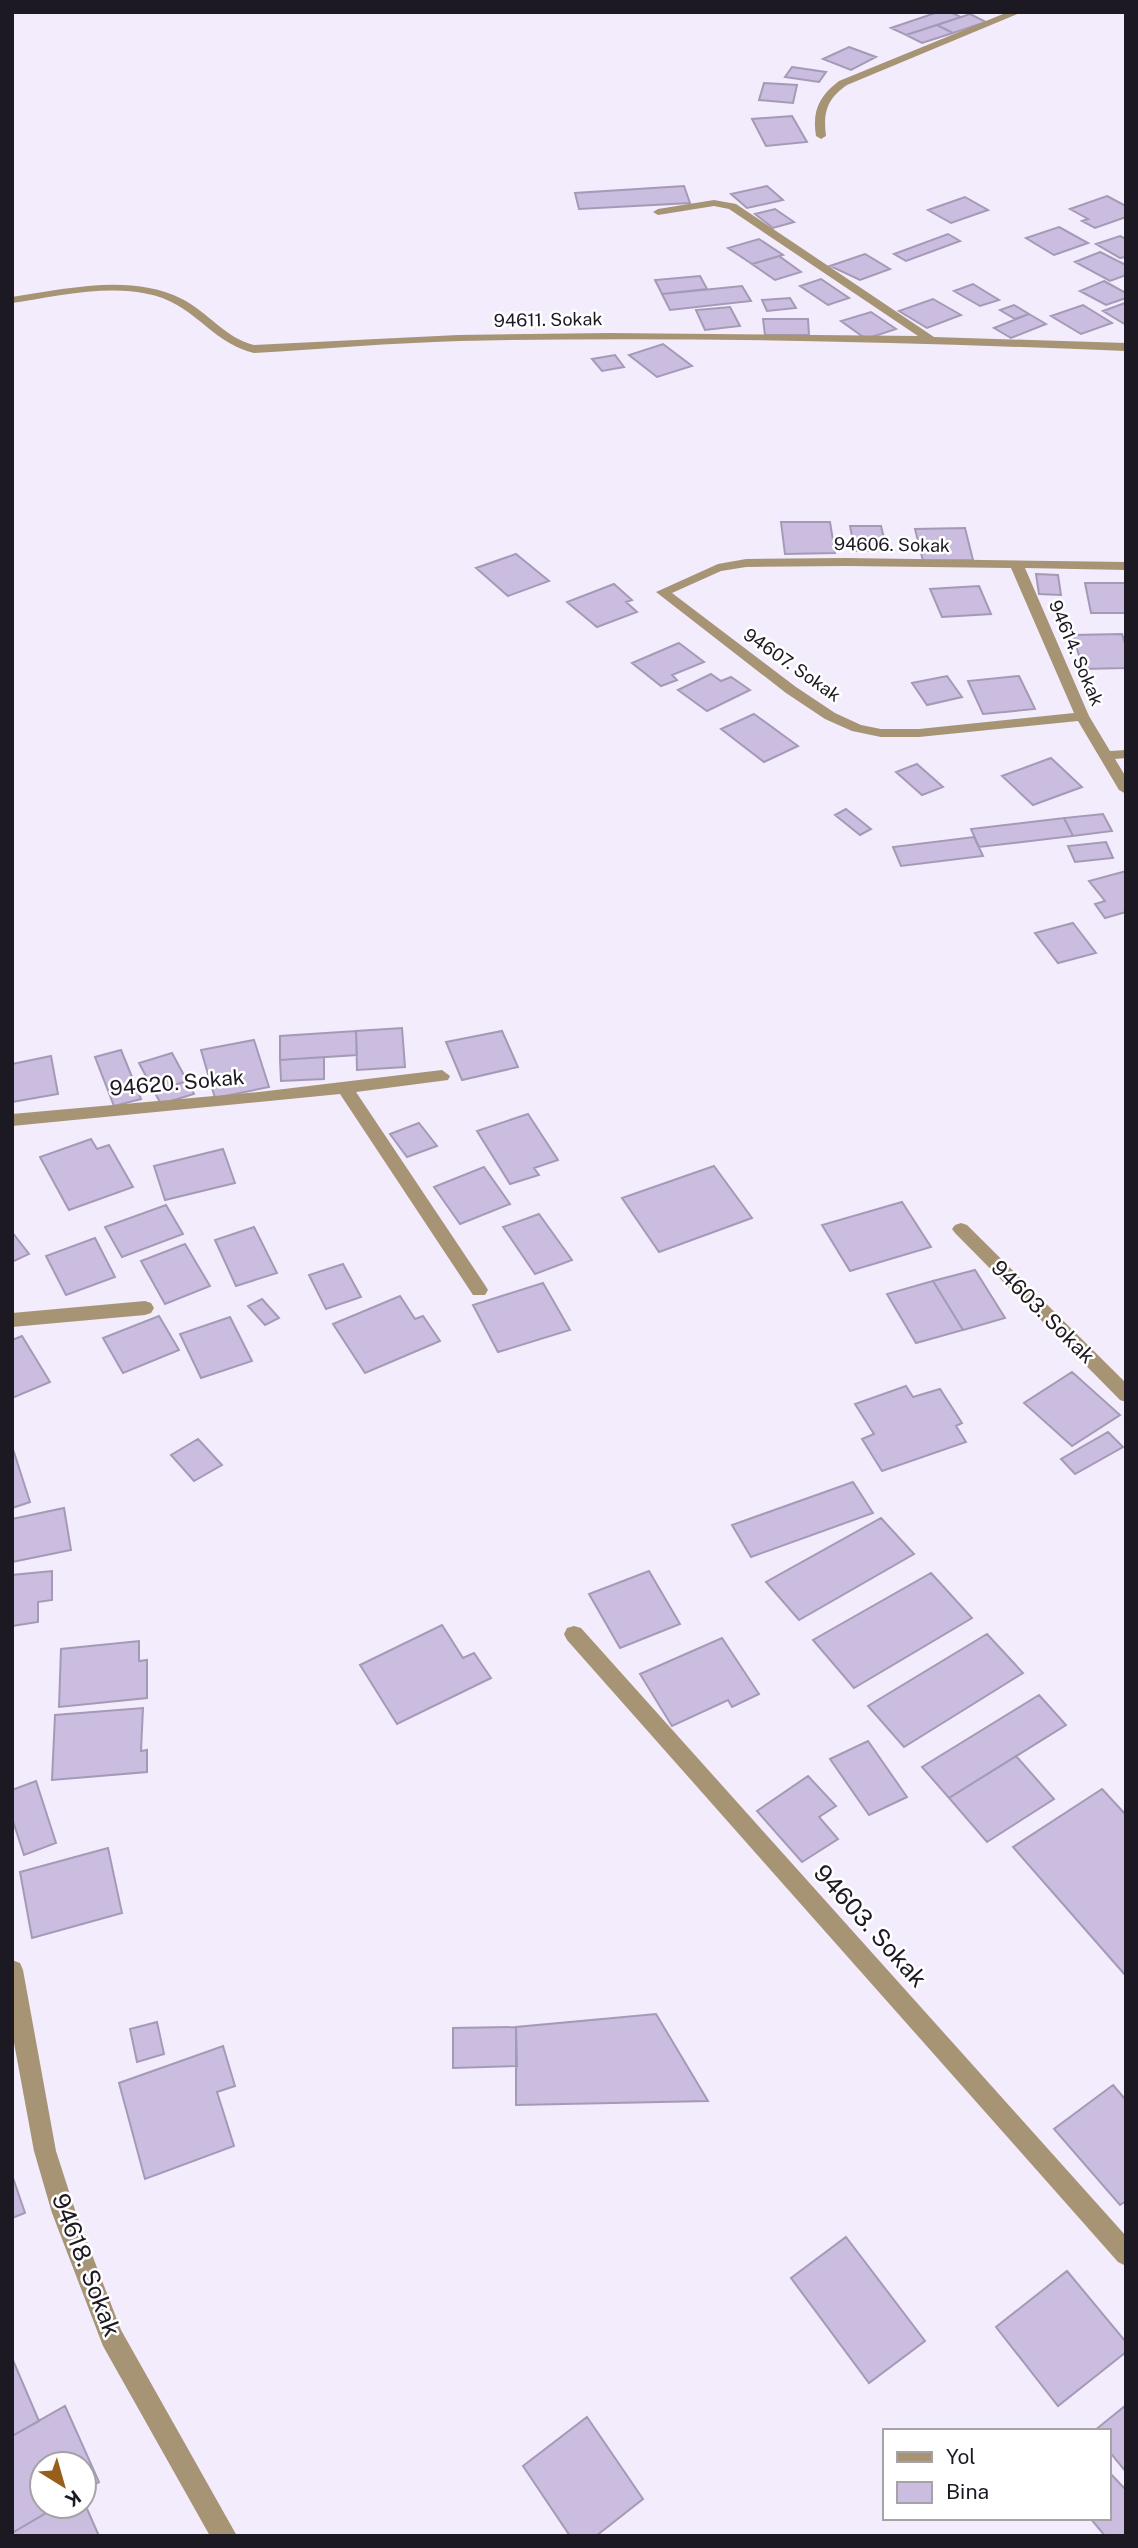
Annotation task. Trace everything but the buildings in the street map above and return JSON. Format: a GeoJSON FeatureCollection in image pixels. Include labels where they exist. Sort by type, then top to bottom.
{"type":"FeatureCollection","features":[{"type":"Feature","properties":{"kind":"street"},"geometry":{"type":"LineString","coordinates":[[821,136],[818,112],[822,101],[843,83],[1017,12]]}},
{"type":"Feature","properties":{"kind":"street"},"geometry":{"type":"LineString","coordinates":[[658,212],[714,203],[732,206],[932,340]]}},
{"type":"Feature","properties":{"kind":"street","name":"94611. Sokak"},"geometry":{"type":"LineString","coordinates":[[12,300],[123,290],[149,292],[180,302],[230,343],[254,349],[458,338],[609,336],[932,340],[1126,347]]}},
{"type":"Feature","properties":{"kind":"street","name":"94606. Sokak"},"geometry":{"type":"LineString","coordinates":[[663,592],[718,568],[747,564],[846,562],[1126,566]]}},
{"type":"Feature","properties":{"kind":"street","name":"94614. Sokak"},"geometry":{"type":"LineString","coordinates":[[1017,566],[1082,716],[1126,790]]}},
{"type":"Feature","properties":{"kind":"street","name":"94607. Sokak"},"geometry":{"type":"LineString","coordinates":[[663,592],[790,690],[830,716],[857,728],[881,733],[919,733],[1082,716]]}},
{"type":"Feature","properties":{"kind":"street"},"geometry":{"type":"LineString","coordinates":[[1104,756],[1126,754]]}},
{"type":"Feature","properties":{"kind":"street","name":"94620. Sokak"},"geometry":{"type":"LineString","coordinates":[[12,1120],[442,1076]]}},
{"type":"Feature","properties":{"kind":"street"},"geometry":{"type":"LineString","coordinates":[[345,1088],[479,1290]]}},
{"type":"Feature","properties":{"kind":"street","name":"94603. Sokak"},"geometry":{"type":"LineString","coordinates":[[961,1229],[1126,1395]]}},
{"type":"Feature","properties":{"kind":"street"},"geometry":{"type":"LineString","coordinates":[[12,1320],[145,1308]]}},
{"type":"Feature","properties":{"kind":"street","name":"94603. Sokak"},"geometry":{"type":"LineString","coordinates":[[575,1634],[1126,2254]]}},
{"type":"Feature","properties":{"kind":"street","name":"94618. Sokak"},"geometry":{"type":"LineString","coordinates":[[12,1970],[45,2151],[64,2213],[111,2337],[224,2536]]}}]}
